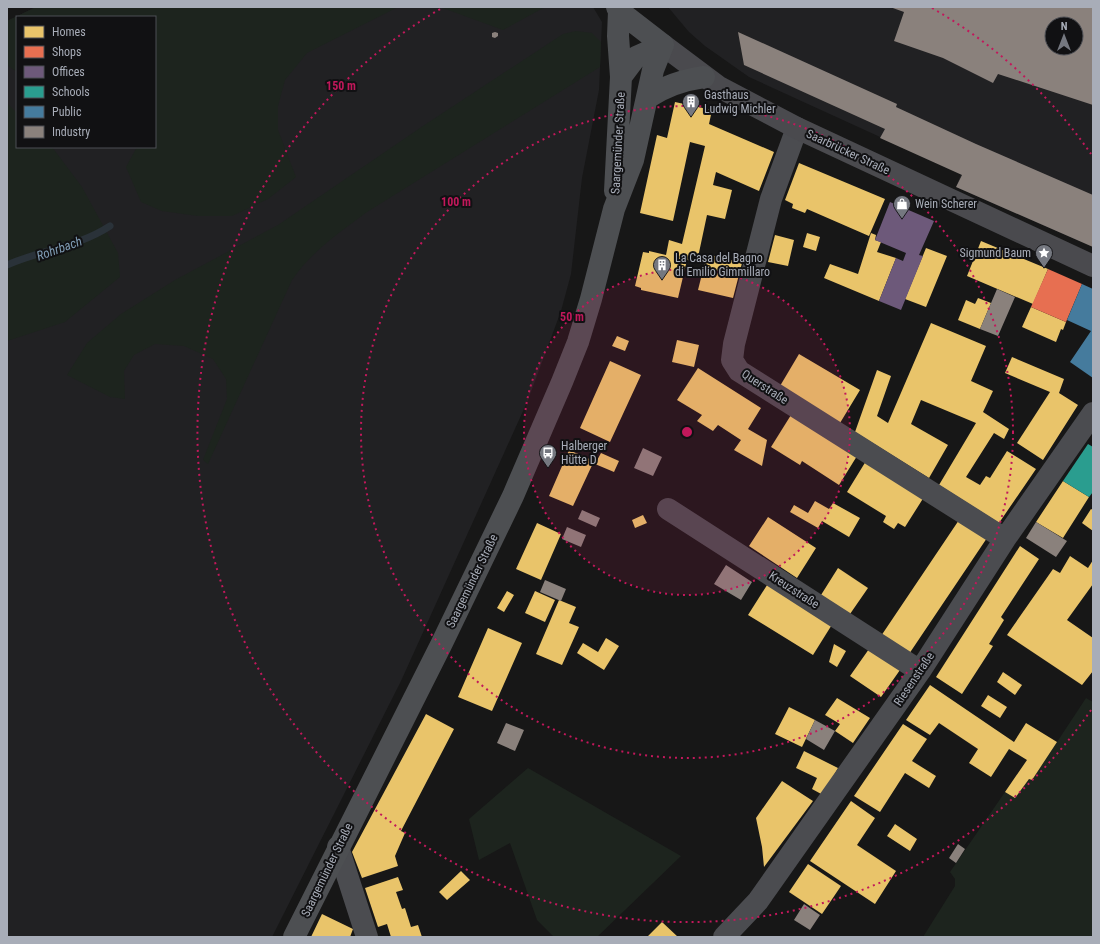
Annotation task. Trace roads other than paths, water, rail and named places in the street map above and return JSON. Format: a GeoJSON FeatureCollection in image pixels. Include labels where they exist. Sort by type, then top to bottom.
{"type":"FeatureCollection","features":[{"type":"Feature","properties":{"kind":"main road","name":"Saarbrücker Straße"},"geometry":{"type":"LineString","coordinates":[[618,9],[704,77],[719,87],[797,128],[1093,266]]}},
{"type":"Feature","properties":{"kind":"main road","name":"Saarbrücker Straße"},"geometry":{"type":"LineString","coordinates":[[618,9],[621,77]]}},
{"type":"Feature","properties":{"kind":"main road"},"geometry":{"type":"LineString","coordinates":[[621,77],[636,57],[663,45]]}},
{"type":"Feature","properties":{"kind":"main road","name":"Saargemünder Straße"},"geometry":{"type":"LineString","coordinates":[[294,937],[338,847],[431,666],[513,496],[578,342],[598,277],[614,209],[633,160],[654,70],[663,45]]}},
{"type":"Feature","properties":{"kind":"main road","name":"Saargemünder Straße"},"geometry":{"type":"LineString","coordinates":[[614,209],[621,77]]}},
{"type":"Feature","properties":{"kind":"main road"},"geometry":{"type":"LineString","coordinates":[[647,98],[663,88],[675,83],[704,77]]}},
{"type":"Feature","properties":{"kind":"street","name":"Querstraße"},"geometry":{"type":"LineString","coordinates":[[797,128],[771,198],[734,344],[732,360],[739,371],[1005,539]]}},
{"type":"Feature","properties":{"kind":"street","name":"Riesenstraße"},"geometry":{"type":"LineString","coordinates":[[724,937],[758,901],[920,671],[1005,539],[1093,413]]}},
{"type":"Feature","properties":{"kind":"street","name":"Kreuzstraße"},"geometry":{"type":"LineString","coordinates":[[668,509],[920,671]]}},
{"type":"Feature","properties":{"kind":"street"},"geometry":{"type":"LineString","coordinates":[[338,847],[367,937]]}},
{"type":"Feature","properties":{"kind":"waterway","name":"Rohrbach"},"geometry":{"type":"LineString","coordinates":[[7,265],[72,244],[110,226]]}},
{"type":"Feature","properties":{"kind":"place","name":"Gasthaus Ludwig Michler"},"geometry":{"type":"Point","coordinates":[691,117]}},
{"type":"Feature","properties":{"kind":"place","name":"Wein Scherer"},"geometry":{"type":"Point","coordinates":[902,219]}},
{"type":"Feature","properties":{"kind":"place","name":"Sigmund Baum"},"geometry":{"type":"Point","coordinates":[1044,268]}},
{"type":"Feature","properties":{"kind":"place","name":"La Casa del Bagno di Emilio Gimmillaro"},"geometry":{"type":"Point","coordinates":[662,280]}},
{"type":"Feature","properties":{"kind":"place","name":"Halberger Hütte D"},"geometry":{"type":"Point","coordinates":[548,468]}}]}
